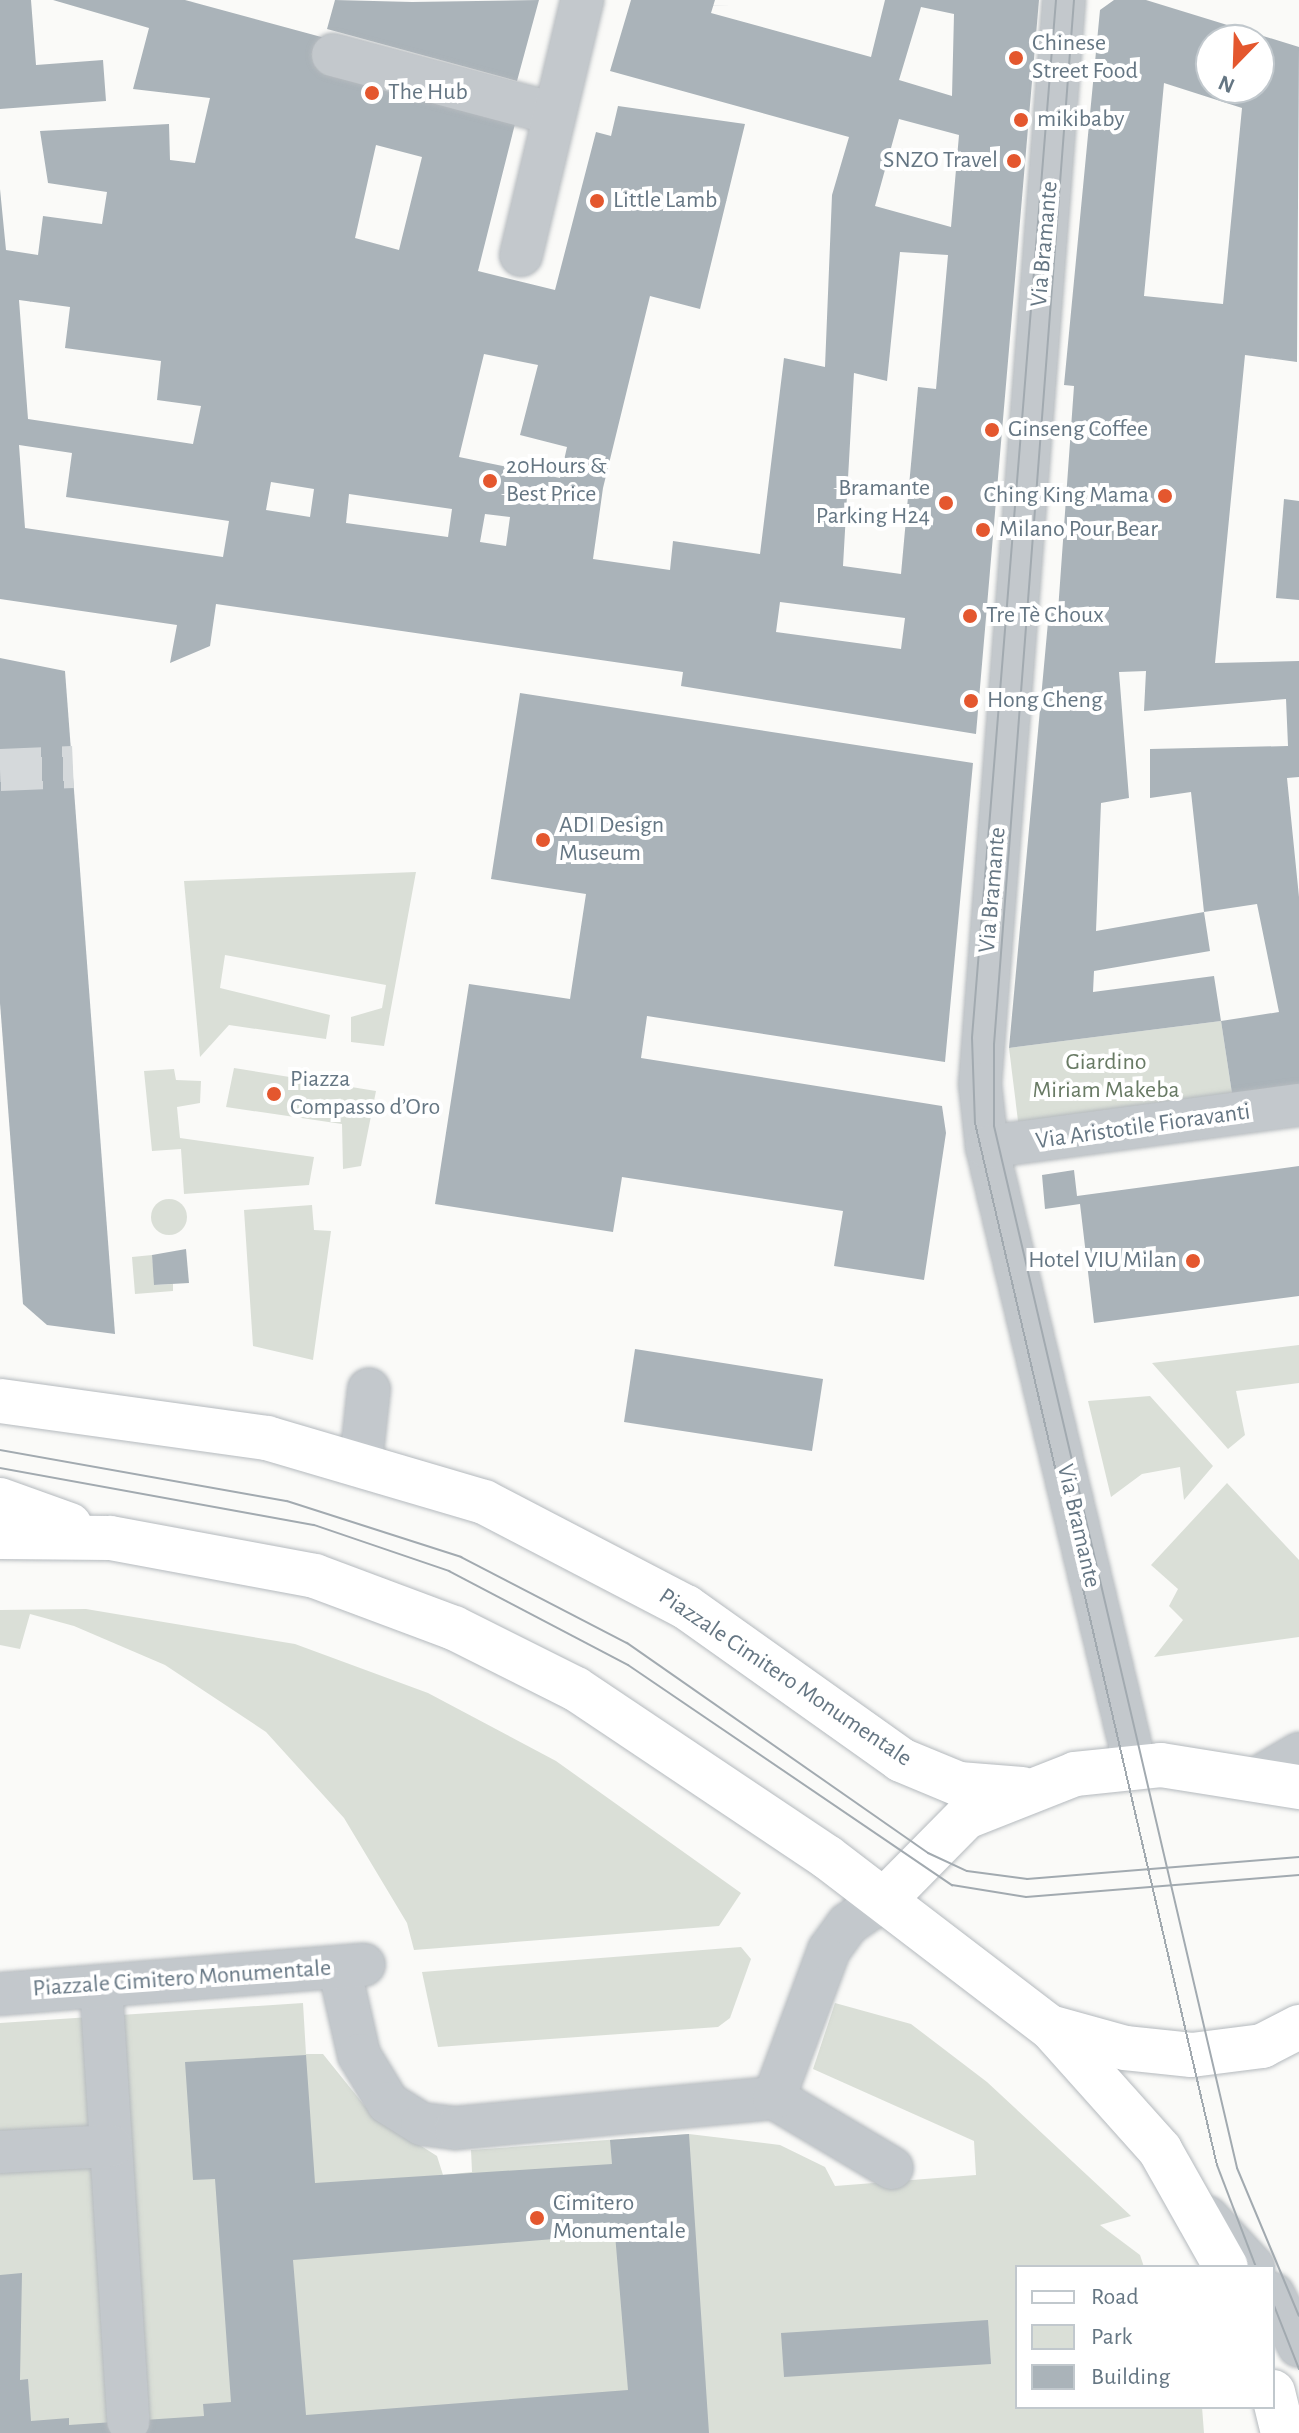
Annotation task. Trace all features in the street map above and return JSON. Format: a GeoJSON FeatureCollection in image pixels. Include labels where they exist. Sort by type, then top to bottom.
{"type":"FeatureCollection","features":[{"type":"Feature","properties":{"kind":"main road","name":"Piazzale Cimitero Monumentale"},"geometry":{"type":"LineString","coordinates":[[5,1394],[221,1429],[361,1461],[484,1502],[608,1562],[726,1633],[923,1772],[976,1788],[1022,1789],[1135,1765],[1299,1787]]}},
{"type":"Feature","properties":{"kind":"main road"},"geometry":{"type":"LineString","coordinates":[[0,1500],[110,1538],[315,1576],[496,1647],[608,1709],[886,1898],[1051,2028],[1126,2105],[1193,2201],[1225,2265]]}},
{"type":"Feature","properties":{"kind":"main road"},"geometry":{"type":"LineString","coordinates":[[0,1537],[110,1538]]}},
{"type":"Feature","properties":{"kind":"main road","name":"Piazzale Cimitero Monumentale"},"geometry":{"type":"LineString","coordinates":[[886,1898],[958,1823],[1022,1789]]}},
{"type":"Feature","properties":{"kind":"main road"},"geometry":{"type":"LineString","coordinates":[[1051,2028],[1125,2048],[1192,2055],[1262,2046],[1299,2027]]}},
{"type":"Feature","properties":{"kind":"main road"},"geometry":{"type":"LineString","coordinates":[[1275,2400],[1283,2433]]}},
{"type":"Feature","properties":{"kind":"street"},"geometry":{"type":"LineString","coordinates":[[521,255],[582,0]]}},
{"type":"Feature","properties":{"kind":"street","name":"Via Bramante"},"geometry":{"type":"LineString","coordinates":[[1064,0],[979,1071],[987,1147],[1135,1765]]}},
{"type":"Feature","properties":{"kind":"street"},"geometry":{"type":"LineString","coordinates":[[333,55],[554,114]]}},
{"type":"Feature","properties":{"kind":"street","name":"Via Aristotile Fioravanti"},"geometry":{"type":"LineString","coordinates":[[987,1147],[1299,1105]]}},
{"type":"Feature","properties":{"kind":"street"},"geometry":{"type":"LineString","coordinates":[[361,1461],[369,1389]]}},
{"type":"Feature","properties":{"kind":"street"},"geometry":{"type":"LineString","coordinates":[[1256,1779],[1299,1754]]}},
{"type":"Feature","properties":{"kind":"street","name":"Piazzale Cimitero Monumentale"},"geometry":{"type":"LineString","coordinates":[[0,1994],[102,2001],[349,1977],[359,2055],[388,2103],[422,2124],[456,2128],[774,2098],[829,1950],[848,1924],[886,1898]]}},
{"type":"Feature","properties":{"kind":"street"},"geometry":{"type":"LineString","coordinates":[[102,2001],[128,2421]]}},
{"type":"Feature","properties":{"kind":"street"},"geometry":{"type":"LineString","coordinates":[[774,2098],[892,2168]]}},
{"type":"Feature","properties":{"kind":"street"},"geometry":{"type":"LineString","coordinates":[[0,2152],[111,2146]]}},
{"type":"Feature","properties":{"kind":"street"},"geometry":{"type":"LineString","coordinates":[[1193,2201],[1251,2265]]}},
{"type":"Feature","properties":{"kind":"street"},"geometry":{"type":"LineString","coordinates":[[1275,2298],[1299,2346]]}},
{"type":"Feature","properties":{"kind":"green space"},"geometry":{"type":"Polygon","coordinates":[[[416,872],[384,1046],[351,1042],[351,1017],[382,1008],[386,985],[225,955],[220,988],[330,1015],[326,1039],[229,1025],[200,1057],[184,881],[416,872]]]}},
{"type":"Feature","properties":{"kind":"green space","name":"Giardino Miriam Makeba"},"geometry":{"type":"Polygon","coordinates":[[[1221,1021],[1233,1100],[1019,1129],[1009,1048],[1221,1021]]]}},
{"type":"Feature","properties":{"kind":"green space"},"geometry":{"type":"Polygon","coordinates":[[[234,1068],[376,1091],[361,1166],[343,1169],[342,1124],[226,1107],[234,1068]]]}},
{"type":"Feature","properties":{"kind":"green space"},"geometry":{"type":"Polygon","coordinates":[[[174,1069],[176,1080],[201,1081],[200,1103],[177,1107],[180,1138],[314,1157],[309,1185],[184,1194],[181,1149],[152,1151],[144,1071],[174,1069]]]}},
{"type":"Feature","properties":{"kind":"green space"},"geometry":{"type":"Polygon","coordinates":[[[169,1199],[182,1204],[187,1217],[182,1230],[169,1235],[156,1230],[151,1217],[156,1204],[169,1199]]]}},
{"type":"Feature","properties":{"kind":"green space"},"geometry":{"type":"Polygon","coordinates":[[[312,1205],[314,1230],[331,1231],[313,1360],[253,1346],[244,1210],[312,1205]]]}},
{"type":"Feature","properties":{"kind":"green space"},"geometry":{"type":"Polygon","coordinates":[[[152,1255],[155,1285],[173,1284],[173,1291],[135,1294],[132,1257],[152,1255]]]}},
{"type":"Feature","properties":{"kind":"green space"},"geometry":{"type":"Polygon","coordinates":[[[1299,1345],[1299,1383],[1236,1391],[1245,1435],[1228,1449],[1152,1363],[1299,1345]]]}},
{"type":"Feature","properties":{"kind":"green space"},"geometry":{"type":"Polygon","coordinates":[[[1150,1396],[1213,1466],[1184,1500],[1180,1467],[1142,1474],[1111,1497],[1088,1401],[1150,1396]]]}},
{"type":"Feature","properties":{"kind":"green space"},"geometry":{"type":"Polygon","coordinates":[[[1227,1483],[1299,1560],[1299,1637],[1154,1657],[1183,1620],[1169,1606],[1178,1589],[1151,1565],[1227,1483]]]}},
{"type":"Feature","properties":{"kind":"green space"},"geometry":{"type":"Polygon","coordinates":[[[86,1609],[295,1644],[428,1693],[556,1761],[741,1893],[719,1926],[414,1950],[407,1923],[344,1818],[266,1732],[165,1665],[74,1626],[30,1614],[20,1649],[0,1645],[0,1610],[86,1609]]]}},
{"type":"Feature","properties":{"kind":"green space"},"geometry":{"type":"Polygon","coordinates":[[[741,1947],[751,1959],[730,2018],[718,2027],[438,2047],[422,1972],[741,1947]]]}},
{"type":"Feature","properties":{"kind":"green space","name":"Cimitero Monumentale"},"geometry":{"type":"Polygon","coordinates":[[[303,2003],[306,2054],[323,2054],[372,2115],[437,2156],[443,2175],[472,2172],[471,2150],[689,2134],[780,2145],[825,2167],[835,2186],[976,2175],[974,2141],[813,2069],[835,2003],[911,2024],[987,2082],[1131,2216],[1100,2225],[1140,2255],[1143,2265],[1015,2265],[1015,2409],[1202,2409],[1204,2433],[0,2433],[0,2023],[303,2003]]]}},
{"type":"Feature","properties":{"kind":"building"},"geometry":{"type":"Polygon","coordinates":[[[0,0],[31,0],[36,65],[103,60],[106,101],[0,109],[0,0]]]}},
{"type":"Feature","properties":{"kind":"building"},"geometry":{"type":"Polygon","coordinates":[[[53,0],[185,0],[325,38],[517,116],[478,271],[555,290],[596,132],[611,136],[618,106],[745,124],[700,309],[650,296],[603,488],[593,559],[670,570],[673,541],[760,554],[784,358],[825,367],[832,195],[849,137],[610,71],[631,0],[715,0],[711,13],[871,57],[885,0],[1039,0],[976,734],[681,686],[683,672],[216,604],[210,646],[170,663],[177,625],[0,599],[0,189],[6,250],[38,255],[43,216],[102,224],[107,192],[48,183],[40,131],[169,124],[170,160],[195,163],[210,98],[133,89],[149,28],[53,0]],[[921,7],[899,80],[952,96],[954,14],[921,7]],[[899,119],[875,206],[951,227],[959,135],[899,119]],[[376,145],[355,238],[399,250],[422,157],[376,145]],[[900,252],[887,381],[854,373],[843,566],[901,574],[918,387],[936,389],[948,255],[900,252]],[[19,300],[28,419],[193,444],[201,406],[157,400],[161,361],[65,348],[70,307],[19,300]],[[484,354],[459,457],[560,478],[567,447],[520,435],[538,365],[484,354]],[[19,445],[25,528],[223,557],[229,521],[66,497],[72,453],[19,445]],[[271,482],[266,510],[310,517],[314,489],[271,482]],[[349,494],[346,523],[448,537],[452,509],[349,494]],[[485,514],[480,542],[506,546],[510,517],[485,514]],[[780,602],[776,632],[901,649],[905,618],[780,602]]]}},
{"type":"Feature","properties":{"kind":"building"},"geometry":{"type":"Polygon","coordinates":[[[335,0],[539,0],[517,81],[327,29],[335,0]]]}},
{"type":"Feature","properties":{"kind":"building"},"geometry":{"type":"Polygon","coordinates":[[[1114,0],[1146,0],[1224,24],[1195,24],[1195,93],[1164,83],[1144,296],[1223,304],[1242,108],[1230,104],[1275,104],[1275,40],[1299,47],[1297,362],[1245,355],[1215,663],[1299,661],[1299,777],[1287,778],[1299,897],[1299,1090],[1233,1100],[1221,1021],[1009,1048],[1049,611],[1058,611],[1074,386],[1064,385],[1100,10],[1114,0]],[[1146,671],[1119,672],[1129,798],[1101,803],[1096,931],[1204,912],[1191,792],[1150,798],[1150,749],[1288,746],[1286,699],[1144,711],[1146,671]],[[1257,904],[1204,912],[1210,951],[1094,971],[1093,992],[1214,976],[1221,1021],[1279,1012],[1257,904]]]}},
{"type":"Feature","properties":{"kind":"building"},"geometry":{"type":"Polygon","coordinates":[[[1284,499],[1299,501],[1299,600],[1276,598],[1284,499]]]}},
{"type":"Feature","properties":{"kind":"building"},"geometry":{"type":"Polygon","coordinates":[[[0,658],[65,671],[115,1334],[47,1325],[23,1304],[0,1003],[0,658]]]}},
{"type":"Feature","properties":{"kind":"building"},"geometry":{"type":"Polygon","coordinates":[[[520,693],[973,763],[945,1062],[647,1016],[641,1058],[942,1106],[946,1133],[924,1280],[834,1266],[843,1211],[622,1177],[613,1232],[435,1204],[469,984],[570,999],[586,894],[491,879],[520,693]]]}},
{"type":"Feature","properties":{"kind":"building","name":"Hotel VIU Milan"},"geometry":{"type":"Polygon","coordinates":[[[1299,1166],[1299,1296],[1094,1323],[1080,1204],[1045,1209],[1042,1175],[1074,1170],[1077,1196],[1299,1166]]]}},
{"type":"Feature","properties":{"kind":"building"},"geometry":{"type":"Polygon","coordinates":[[[186,1249],[189,1283],[154,1285],[152,1255],[186,1249]]]}},
{"type":"Feature","properties":{"kind":"building"},"geometry":{"type":"Polygon","coordinates":[[[635,1349],[823,1379],[812,1451],[624,1422],[635,1349]]]}},
{"type":"Feature","properties":{"kind":"building","name":"Cimitero Monumentale"},"geometry":{"type":"Polygon","coordinates":[[[306,2055],[315,2183],[612,2164],[610,2140],[689,2134],[709,2433],[0,2433],[0,2275],[22,2273],[20,2380],[28,2379],[31,2421],[69,2418],[69,2425],[204,2416],[203,2404],[231,2402],[215,2179],[193,2180],[185,2062],[306,2055]],[[615,2234],[293,2260],[306,2415],[628,2390],[615,2234]]]}},
{"type":"Feature","properties":{"kind":"building"},"geometry":{"type":"Polygon","coordinates":[[[988,2320],[991,2364],[784,2377],[781,2333],[988,2320]]]}},
{"type":"Feature","properties":{"kind":"tunnel"},"geometry":{"type":"LineString","coordinates":[[0,770],[73,767]]}},
{"type":"Feature","properties":{"kind":"tram line"},"geometry":{"type":"LineString","coordinates":[[1056,0],[972,1038],[975,1123],[1217,2165],[1255,2265]]}},
{"type":"Feature","properties":{"kind":"tram line"},"geometry":{"type":"LineString","coordinates":[[1074,0],[994,1044],[994,1126],[1237,2168],[1299,2316]]}},
{"type":"Feature","properties":{"kind":"tram line"},"geometry":{"type":"LineString","coordinates":[[0,1450],[287,1501],[461,1557],[627,1643],[928,1853],[967,1871],[1027,1879],[1299,1857]]}},
{"type":"Feature","properties":{"kind":"tram line"},"geometry":{"type":"LineString","coordinates":[[0,1468],[314,1525],[449,1571],[628,1665],[952,1885],[1026,1897],[1299,1875]]}},
{"type":"Feature","properties":{"kind":"tram line"},"geometry":{"type":"LineString","coordinates":[[1275,2308],[1299,2369]]}},
{"type":"Feature","properties":{"kind":"place","name":"Chinese Street Food"},"geometry":{"type":"Point","coordinates":[1016,58]}},
{"type":"Feature","properties":{"kind":"place","name":"The Hub"},"geometry":{"type":"Point","coordinates":[372,93]}},
{"type":"Feature","properties":{"kind":"place","name":"mikibaby"},"geometry":{"type":"Point","coordinates":[1021,120]}},
{"type":"Feature","properties":{"kind":"place","name":"SNZO Travel"},"geometry":{"type":"Point","coordinates":[1014,161]}},
{"type":"Feature","properties":{"kind":"place","name":"Little Lamb"},"geometry":{"type":"Point","coordinates":[597,201]}},
{"type":"Feature","properties":{"kind":"place","name":"Ginseng Coffee"},"geometry":{"type":"Point","coordinates":[992,430]}},
{"type":"Feature","properties":{"kind":"place","name":"20Hours & Best Price"},"geometry":{"type":"Point","coordinates":[490,481]}},
{"type":"Feature","properties":{"kind":"place","name":"Ching King Mama"},"geometry":{"type":"Point","coordinates":[1165,496]}},
{"type":"Feature","properties":{"kind":"place","name":"Bramante Parking H24"},"geometry":{"type":"Point","coordinates":[946,503]}},
{"type":"Feature","properties":{"kind":"place","name":"Milano Pour Bear"},"geometry":{"type":"Point","coordinates":[983,530]}},
{"type":"Feature","properties":{"kind":"place","name":"Tre Tè Choux"},"geometry":{"type":"Point","coordinates":[970,616]}},
{"type":"Feature","properties":{"kind":"place","name":"Hong Cheng"},"geometry":{"type":"Point","coordinates":[971,701]}},
{"type":"Feature","properties":{"kind":"place","name":"ADI Design Museum"},"geometry":{"type":"Point","coordinates":[543,840]}},
{"type":"Feature","properties":{"kind":"place","name":"Piazza Compasso d’Oro"},"geometry":{"type":"Point","coordinates":[274,1094]}},
{"type":"Feature","properties":{"kind":"place","name":"Hotel VIU Milan"},"geometry":{"type":"Point","coordinates":[1193,1261]}},
{"type":"Feature","properties":{"kind":"place","name":"Cimitero Monumentale"},"geometry":{"type":"Point","coordinates":[537,2218]}}]}
